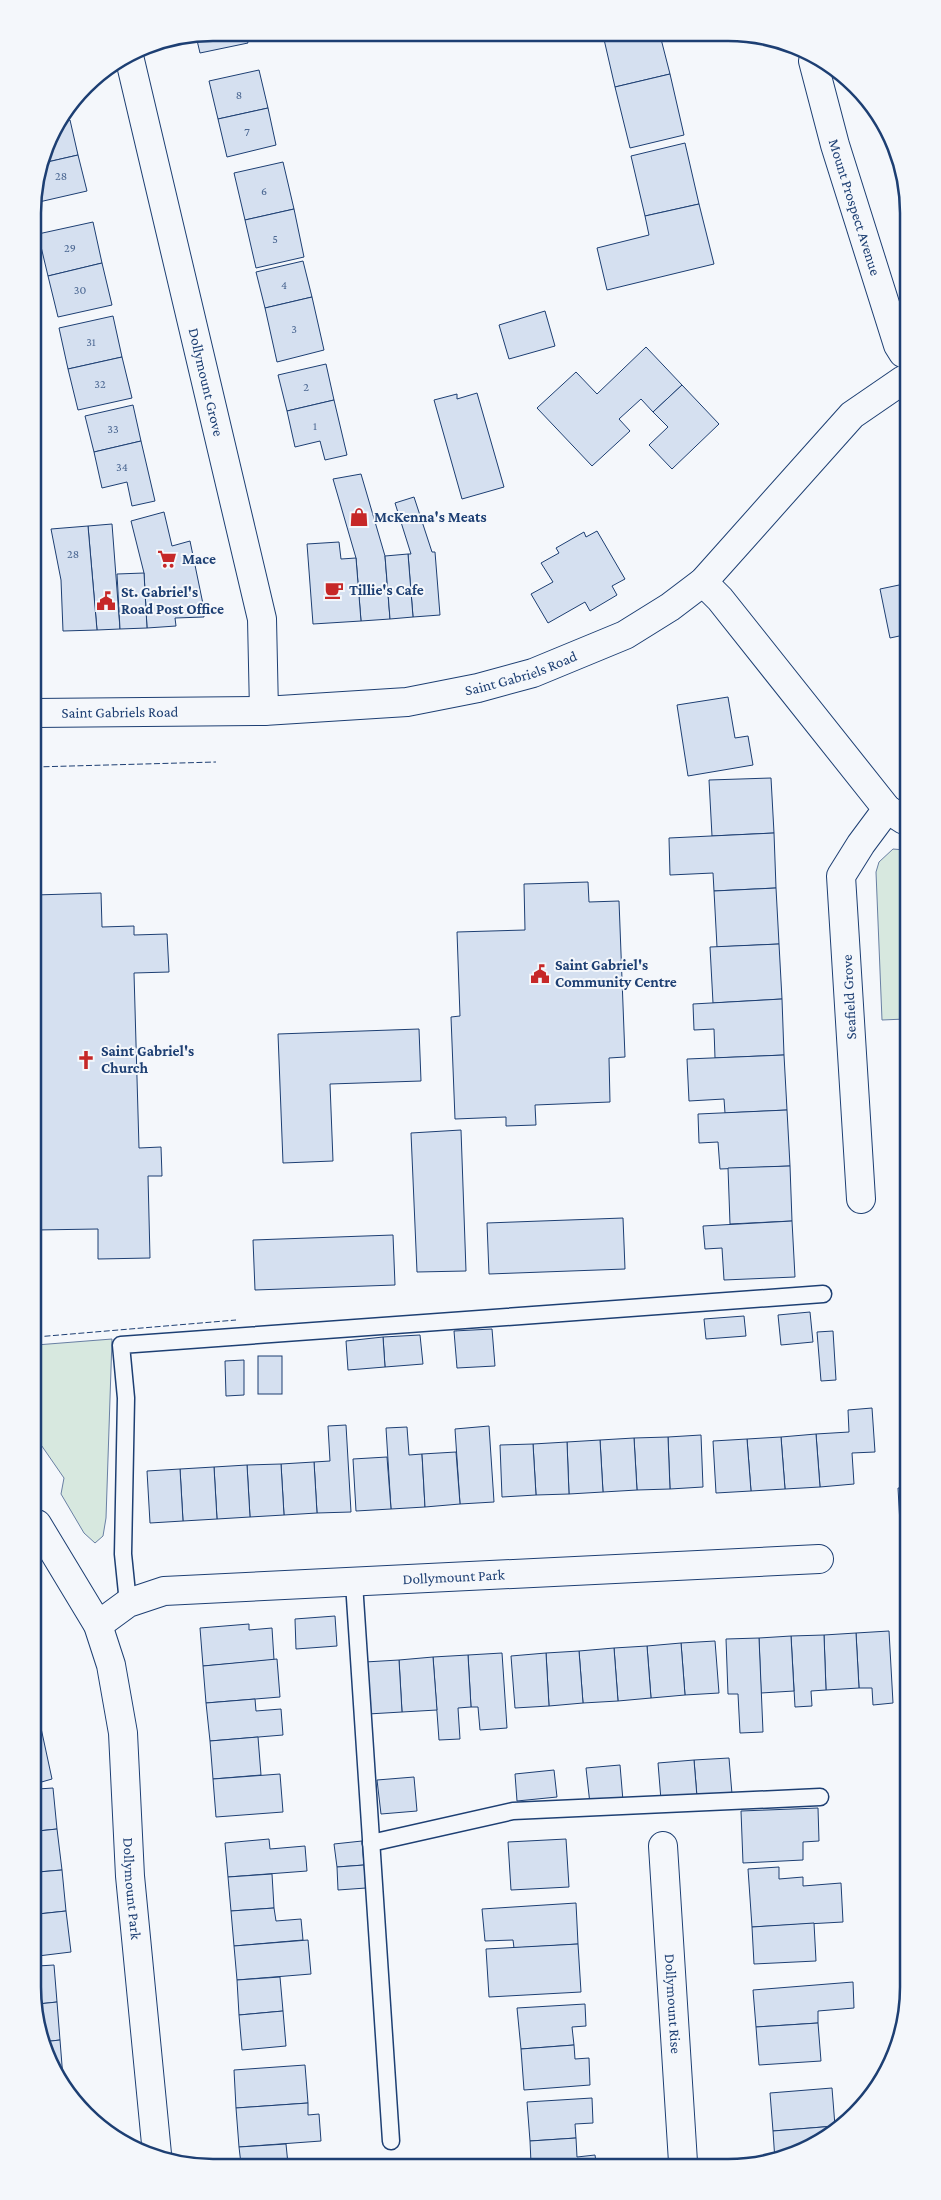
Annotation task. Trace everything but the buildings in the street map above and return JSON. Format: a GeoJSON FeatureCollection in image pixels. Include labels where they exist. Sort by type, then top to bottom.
{"type":"FeatureCollection","features":[{"type":"Feature","properties":{"kind":"street","name":"Dollymount Grove"},"geometry":{"type":"LineString","coordinates":[[130,62],[262,619],[264,711]]}},
{"type":"Feature","properties":{"kind":"street","name":"Mount Prospect Avenue"},"geometry":{"type":"LineString","coordinates":[[814,65],[835,144],[900,348]]}},
{"type":"Feature","properties":{"kind":"street","name":"Saint Gabriels Road"},"geometry":{"type":"LineString","coordinates":[[42,713],[264,711],[407,702],[478,688],[533,672],[625,635],[670,607],[703,582],[852,415],[900,382]]}},
{"type":"Feature","properties":{"kind":"street","name":"Seafield Grove"},"geometry":{"type":"LineString","coordinates":[[703,582],[720,599],[896,815],[861,844],[841,876],[861,1199]]}},
{"type":"Feature","properties":{"kind":"street","name":"Dollymount Park"},"geometry":{"type":"LineString","coordinates":[[41,1531],[98,1625],[111,1665],[123,1733],[130,1876],[158,2150]]}},
{"type":"Feature","properties":{"kind":"street","name":"Dollymount Park"},"geometry":{"type":"LineString","coordinates":[[98,1625],[128,1603],[164,1591],[819,1559]]}},
{"type":"Feature","properties":{"kind":"street","name":"Dollymount Rise"},"geometry":{"type":"LineString","coordinates":[[663,1846],[683,2159]]}},
{"type":"Feature","properties":{"kind":"lane"},"geometry":{"type":"LineString","coordinates":[[128,1603],[123,1554],[126,1398],[121,1345],[823,1294]]}},
{"type":"Feature","properties":{"kind":"lane"},"geometry":{"type":"LineString","coordinates":[[354,1583],[391,2141]]}},
{"type":"Feature","properties":{"kind":"lane"},"geometry":{"type":"LineString","coordinates":[[371,1843],[513,1811],[820,1797]]}},
{"type":"Feature","properties":{"kind":"shaded area"},"geometry":{"type":"Polygon","coordinates":[[[893,849],[900,850],[900,1019],[882,1020],[876,872],[879,862],[893,849]]]}},
{"type":"Feature","properties":{"kind":"shaded area"},"geometry":{"type":"Polygon","coordinates":[[[112,1339],[106,1518],[103,1536],[95,1543],[84,1533],[61,1494],[64,1478],[41,1445],[41,1345],[112,1339]]]}},
{"type":"Feature","properties":{"kind":"fence"},"geometry":{"type":"LineString","coordinates":[[42,767],[216,762]]}},
{"type":"Feature","properties":{"kind":"fence"},"geometry":{"type":"LineString","coordinates":[[41,1337],[236,1320]]}},
{"type":"Feature","properties":{"kind":"place","name":"McKenna's Meats"},"geometry":{"type":"Point","coordinates":[359,517]}},
{"type":"Feature","properties":{"kind":"place","name":"Mace"},"geometry":{"type":"Point","coordinates":[167,559]}},
{"type":"Feature","properties":{"kind":"place","name":"Tillie's Cafe"},"geometry":{"type":"Point","coordinates":[334,590]}},
{"type":"Feature","properties":{"kind":"place","name":"St. Gabriel's Road Post Office"},"geometry":{"type":"Point","coordinates":[106,601]}},
{"type":"Feature","properties":{"kind":"place","name":"Saint Gabriel's Community Centre"},"geometry":{"type":"Point","coordinates":[540,974]}},
{"type":"Feature","properties":{"kind":"place","name":"Saint Gabriel's Church"},"geometry":{"type":"Point","coordinates":[86,1060]}}]}
